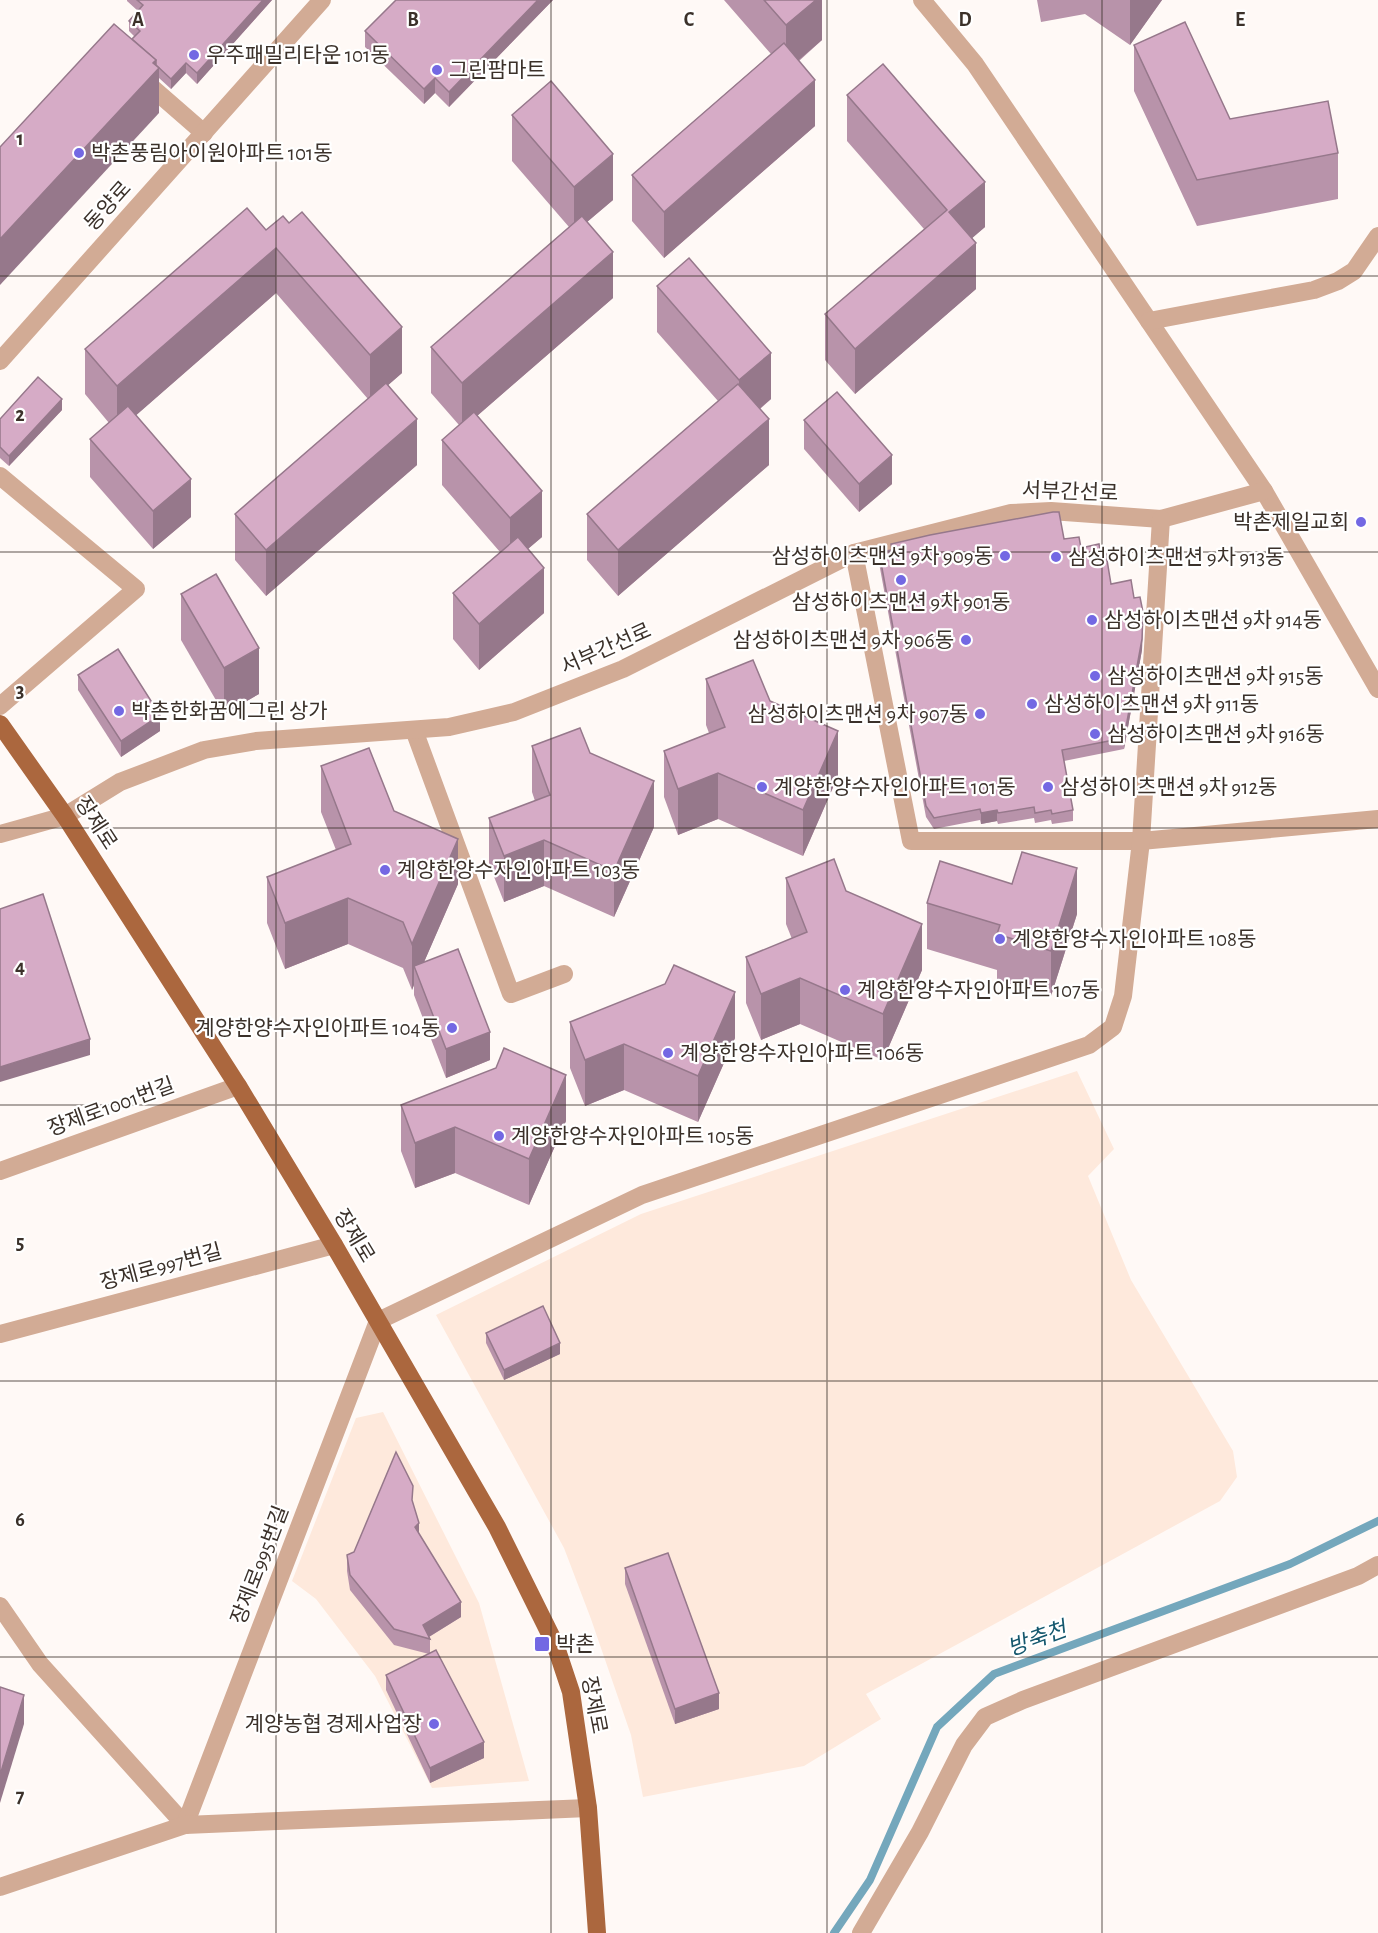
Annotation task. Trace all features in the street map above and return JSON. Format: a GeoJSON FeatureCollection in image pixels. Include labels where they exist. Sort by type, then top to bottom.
{"type":"FeatureCollection","features":[{"type":"Feature","properties":{"kind":"main road","name":"장제로"},"geometry":{"type":"LineString","coordinates":[[0,724],[65,816],[238,1086],[334,1245],[497,1527],[555,1644],[571,1692],[588,1808],[597,1933]]}},
{"type":"Feature","properties":{"kind":"street","name":"동양로"},"geometry":{"type":"LineString","coordinates":[[0,361],[322,0]]}},
{"type":"Feature","properties":{"kind":"street"},"geometry":{"type":"LineString","coordinates":[[922,0],[975,64],[1264,491],[1378,689]]}},
{"type":"Feature","properties":{"kind":"street"},"geometry":{"type":"LineString","coordinates":[[126,64],[204,133]]}},
{"type":"Feature","properties":{"kind":"street"},"geometry":{"type":"LineString","coordinates":[[1149,321],[1314,290],[1338,281],[1354,271],[1378,236]]}},
{"type":"Feature","properties":{"kind":"street"},"geometry":{"type":"LineString","coordinates":[[0,477],[136,590],[0,706]]}},
{"type":"Feature","properties":{"kind":"street","name":"서부간선로"},"geometry":{"type":"LineString","coordinates":[[0,834],[65,816],[120,782],[204,750],[256,741],[449,727],[514,712],[623,669],[854,553],[1011,513],[1051,511],[1161,519],[1264,491]]}},
{"type":"Feature","properties":{"kind":"street"},"geometry":{"type":"LineString","coordinates":[[378,1321],[642,1195],[1089,1044],[1113,1027],[1124,996],[1141,841],[1161,519]]}},
{"type":"Feature","properties":{"kind":"street"},"geometry":{"type":"LineString","coordinates":[[854,553],[911,841],[1141,841],[1378,819]]}},
{"type":"Feature","properties":{"kind":"street"},"geometry":{"type":"LineString","coordinates":[[414,730],[511,994],[564,974]]}},
{"type":"Feature","properties":{"kind":"street","name":"장제로1001번길"},"geometry":{"type":"LineString","coordinates":[[0,1171],[238,1086]]}},
{"type":"Feature","properties":{"kind":"street","name":"장제로997번길"},"geometry":{"type":"LineString","coordinates":[[0,1334],[334,1245]]}},
{"type":"Feature","properties":{"kind":"street","name":"장제로995번길"},"geometry":{"type":"LineString","coordinates":[[185,1825],[378,1321]]}},
{"type":"Feature","properties":{"kind":"street"},"geometry":{"type":"LineString","coordinates":[[861,1933],[920,1832],[964,1744],[985,1717],[1023,1700],[1358,1576],[1378,1565]]}},
{"type":"Feature","properties":{"kind":"street"},"geometry":{"type":"LineString","coordinates":[[0,1606],[40,1664],[185,1825]]}},
{"type":"Feature","properties":{"kind":"street"},"geometry":{"type":"LineString","coordinates":[[0,1887],[185,1825],[588,1808]]}},
{"type":"Feature","properties":{"kind":"shaded area"},"geometry":{"type":"Polygon","coordinates":[[[1077,1071],[1114,1149],[1088,1176],[1131,1280],[1233,1451],[1237,1477],[1220,1501],[866,1694],[881,1719],[804,1766],[643,1797],[631,1735],[564,1548],[436,1315],[641,1214],[1077,1071]]]}},
{"type":"Feature","properties":{"kind":"shaded area"},"geometry":{"type":"Polygon","coordinates":[[[383,1412],[479,1603],[529,1781],[432,1788],[375,1676],[316,1599],[292,1581],[356,1418],[383,1412]]]}},
{"type":"Feature","properties":{"kind":"building"},"geometry":{"type":"Polygon","coordinates":[[[137,0],[263,0],[197,73],[186,63],[171,79],[156,65],[156,60],[132,39],[140,31],[129,21],[143,5],[137,0]]]}},
{"type":"Feature","properties":{"kind":"building","name":"그린팜마트"},"geometry":{"type":"Polygon","coordinates":[[[396,0],[538,0],[449,92],[435,78],[424,89],[365,31],[396,0]]]}},
{"type":"Feature","properties":{"kind":"building"},"geometry":{"type":"Polygon","coordinates":[[[764,0],[816,0],[786,25],[764,0]]]}},
{"type":"Feature","properties":{"kind":"building"},"geometry":{"type":"Polygon","coordinates":[[[1185,22],[1230,119],[1328,101],[1338,153],[1197,180],[1134,45],[1185,22]]]}},
{"type":"Feature","properties":{"kind":"building"},"geometry":{"type":"Polygon","coordinates":[[[114,24],[156,60],[153,63],[159,68],[0,239],[0,147],[114,24]]]}},
{"type":"Feature","properties":{"kind":"building"},"geometry":{"type":"Polygon","coordinates":[[[784,43],[815,80],[664,212],[632,175],[784,43]]]}},
{"type":"Feature","properties":{"kind":"building"},"geometry":{"type":"Polygon","coordinates":[[[883,64],[985,182],[949,212],[976,243],[855,349],[825,314],[947,210],[847,95],[883,64]]]}},
{"type":"Feature","properties":{"kind":"building"},"geometry":{"type":"Polygon","coordinates":[[[551,81],[613,154],[574,187],[512,115],[551,81]]]}},
{"type":"Feature","properties":{"kind":"building"},"geometry":{"type":"Polygon","coordinates":[[[247,208],[266,230],[283,216],[289,223],[302,212],[402,327],[370,355],[276,248],[117,386],[85,349],[247,208]]]}},
{"type":"Feature","properties":{"kind":"building"},"geometry":{"type":"Polygon","coordinates":[[[582,216],[613,252],[462,383],[431,347],[582,216]]]}},
{"type":"Feature","properties":{"kind":"building"},"geometry":{"type":"Polygon","coordinates":[[[689,258],[771,353],[739,380],[657,286],[689,258]]]}},
{"type":"Feature","properties":{"kind":"building"},"geometry":{"type":"Polygon","coordinates":[[[38,377],[62,399],[9,456],[0,447],[0,419],[38,377]]]}},
{"type":"Feature","properties":{"kind":"building"},"geometry":{"type":"Polygon","coordinates":[[[386,383],[417,419],[266,550],[235,514],[386,383]]]}},
{"type":"Feature","properties":{"kind":"building"},"geometry":{"type":"Polygon","coordinates":[[[738,384],[769,419],[618,550],[587,514],[738,384]]]}},
{"type":"Feature","properties":{"kind":"building"},"geometry":{"type":"Polygon","coordinates":[[[837,392],[892,455],[859,484],[804,420],[837,392]]]}},
{"type":"Feature","properties":{"kind":"building"},"geometry":{"type":"Polygon","coordinates":[[[128,406],[191,479],[153,511],[90,439],[128,406]]]}},
{"type":"Feature","properties":{"kind":"building"},"geometry":{"type":"Polygon","coordinates":[[[474,412],[542,491],[510,518],[442,440],[474,412]]]}},
{"type":"Feature","properties":{"kind":"building"},"geometry":{"type":"Polygon","coordinates":[[[1059,512],[1064,539],[1079,537],[1081,548],[1099,544],[1101,555],[1106,554],[1111,584],[1131,580],[1134,598],[1140,597],[1143,612],[1142,639],[1124,738],[1062,750],[1073,810],[1052,814],[1051,810],[1035,813],[1034,807],[998,813],[997,810],[981,813],[980,809],[934,818],[926,806],[879,552],[892,550],[891,544],[930,535],[1059,512]]]}},
{"type":"Feature","properties":{"kind":"building"},"geometry":{"type":"Polygon","coordinates":[[[518,537],[544,568],[479,624],[453,593],[518,537]]]}},
{"type":"Feature","properties":{"kind":"building"},"geometry":{"type":"Polygon","coordinates":[[[216,574],[259,648],[224,668],[181,594],[216,574]]]}},
{"type":"Feature","properties":{"kind":"building","name":"박촌한화꿈에그린 상가"},"geometry":{"type":"Polygon","coordinates":[[[118,649],[160,715],[121,741],[78,675],[118,649]]]}},
{"type":"Feature","properties":{"kind":"building"},"geometry":{"type":"Polygon","coordinates":[[[753,660],[770,701],[838,731],[803,810],[718,773],[678,789],[664,751],[725,727],[706,679],[753,660]]]}},
{"type":"Feature","properties":{"kind":"building"},"geometry":{"type":"Polygon","coordinates":[[[580,728],[590,753],[654,781],[614,871],[544,840],[504,856],[489,818],[550,795],[532,746],[580,728]]]}},
{"type":"Feature","properties":{"kind":"building"},"geometry":{"type":"Polygon","coordinates":[[[369,748],[394,811],[458,839],[412,944],[403,922],[348,898],[285,923],[267,877],[351,844],[321,766],[369,748]]]}},
{"type":"Feature","properties":{"kind":"building"},"geometry":{"type":"Polygon","coordinates":[[[1022,852],[1077,868],[1051,951],[997,934],[1000,925],[927,903],[940,861],[1012,884],[1022,852]]]}},
{"type":"Feature","properties":{"kind":"building"},"geometry":{"type":"Polygon","coordinates":[[[834,859],[846,891],[922,924],[883,1014],[800,978],[761,994],[746,957],[807,932],[786,878],[834,859]]]}},
{"type":"Feature","properties":{"kind":"building"},"geometry":{"type":"Polygon","coordinates":[[[43,894],[90,1039],[0,1067],[0,909],[43,894]]]}},
{"type":"Feature","properties":{"kind":"building"},"geometry":{"type":"Polygon","coordinates":[[[458,949],[490,1032],[446,1049],[414,966],[458,949]]]}},
{"type":"Feature","properties":{"kind":"building"},"geometry":{"type":"Polygon","coordinates":[[[674,965],[735,992],[698,1076],[624,1044],[585,1060],[570,1022],[665,984],[674,965]]]}},
{"type":"Feature","properties":{"kind":"building"},"geometry":{"type":"Polygon","coordinates":[[[504,1048],[566,1075],[529,1159],[455,1127],[415,1143],[401,1105],[496,1068],[504,1048]]]}},
{"type":"Feature","properties":{"kind":"building"},"geometry":{"type":"Polygon","coordinates":[[[543,1306],[560,1343],[504,1370],[486,1333],[543,1306]]]}},
{"type":"Feature","properties":{"kind":"building"},"geometry":{"type":"Polygon","coordinates":[[[396,1452],[413,1486],[412,1500],[419,1523],[415,1527],[461,1602],[423,1625],[430,1639],[394,1629],[350,1575],[347,1555],[354,1552],[396,1452]]]}},
{"type":"Feature","properties":{"kind":"building"},"geometry":{"type":"Polygon","coordinates":[[[668,1553],[719,1693],[675,1709],[625,1568],[668,1553]]]}},
{"type":"Feature","properties":{"kind":"building","name":"계양농협 경제사업장"},"geometry":{"type":"Polygon","coordinates":[[[436,1650],[484,1742],[430,1768],[386,1675],[436,1650]]]}},
{"type":"Feature","properties":{"kind":"building"},"geometry":{"type":"Polygon","coordinates":[[[0,1687],[24,1695],[0,1775],[0,1687]]]}},
{"type":"Feature","properties":{"kind":"waterway","name":"방축천"},"geometry":{"type":"LineString","coordinates":[[834,1933],[870,1880],[937,1727],[994,1674],[1290,1564],[1378,1521]]}},
{"type":"Feature","properties":{"kind":"place","name":"우주패밀리타운 101동"},"geometry":{"type":"Point","coordinates":[194,55]}},
{"type":"Feature","properties":{"kind":"place","name":"그린팜마트"},"geometry":{"type":"Point","coordinates":[437,70]}},
{"type":"Feature","properties":{"kind":"place","name":"박촌풍림아이원아파트 101동"},"geometry":{"type":"Point","coordinates":[79,153]}},
{"type":"Feature","properties":{"kind":"place","name":"박촌제일교회"},"geometry":{"type":"Point","coordinates":[1361,522]}},
{"type":"Feature","properties":{"kind":"place","name":"삼성하이츠맨션 9차 909동"},"geometry":{"type":"Point","coordinates":[1005,556]}},
{"type":"Feature","properties":{"kind":"place","name":"삼성하이츠맨션 9차 913동"},"geometry":{"type":"Point","coordinates":[1056,557]}},
{"type":"Feature","properties":{"kind":"place","name":"삼성하이츠맨션 9차 901동"},"geometry":{"type":"Point","coordinates":[901,580]}},
{"type":"Feature","properties":{"kind":"place","name":"삼성하이츠맨션 9차 914동"},"geometry":{"type":"Point","coordinates":[1092,620]}},
{"type":"Feature","properties":{"kind":"place","name":"삼성하이츠맨션 9차 906동"},"geometry":{"type":"Point","coordinates":[966,640]}},
{"type":"Feature","properties":{"kind":"place","name":"삼성하이츠맨션 9차 915동"},"geometry":{"type":"Point","coordinates":[1095,676]}},
{"type":"Feature","properties":{"kind":"place","name":"삼성하이츠맨션 9차 911동"},"geometry":{"type":"Point","coordinates":[1032,704]}},
{"type":"Feature","properties":{"kind":"place","name":"박촌한화꿈에그린 상가"},"geometry":{"type":"Point","coordinates":[119,711]}},
{"type":"Feature","properties":{"kind":"place","name":"삼성하이츠맨션 9차 907동"},"geometry":{"type":"Point","coordinates":[980,714]}},
{"type":"Feature","properties":{"kind":"place","name":"삼성하이츠맨션 9차 916동"},"geometry":{"type":"Point","coordinates":[1095,734]}},
{"type":"Feature","properties":{"kind":"place","name":"계양한양수자인아파트 101동"},"geometry":{"type":"Point","coordinates":[762,787]}},
{"type":"Feature","properties":{"kind":"place","name":"삼성하이츠맨션 9차 912동"},"geometry":{"type":"Point","coordinates":[1048,787]}},
{"type":"Feature","properties":{"kind":"place","name":"계양한양수자인아파트 103동"},"geometry":{"type":"Point","coordinates":[385,870]}},
{"type":"Feature","properties":{"kind":"place","name":"계양한양수자인아파트 108동"},"geometry":{"type":"Point","coordinates":[1000,939]}},
{"type":"Feature","properties":{"kind":"place","name":"계양한양수자인아파트 107동"},"geometry":{"type":"Point","coordinates":[845,990]}},
{"type":"Feature","properties":{"kind":"place","name":"계양한양수자인아파트 104동"},"geometry":{"type":"Point","coordinates":[452,1028]}},
{"type":"Feature","properties":{"kind":"place","name":"계양한양수자인아파트 106동"},"geometry":{"type":"Point","coordinates":[668,1053]}},
{"type":"Feature","properties":{"kind":"place","name":"계양한양수자인아파트 105동"},"geometry":{"type":"Point","coordinates":[499,1136]}},
{"type":"Feature","properties":{"kind":"place","name":"박촌"},"geometry":{"type":"Point","coordinates":[542,1644]}},
{"type":"Feature","properties":{"kind":"place","name":"계양농협 경제사업장"},"geometry":{"type":"Point","coordinates":[434,1724]}}]}
